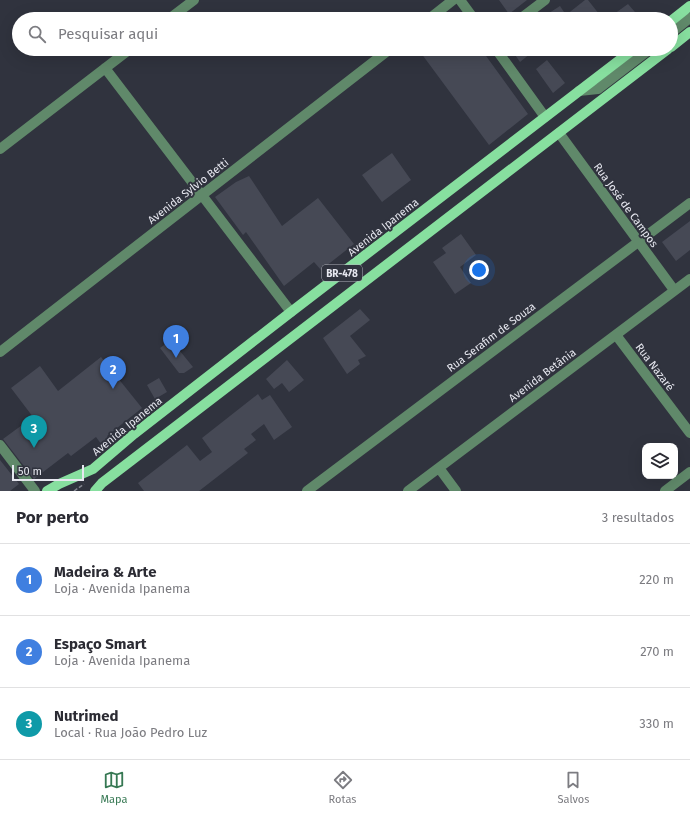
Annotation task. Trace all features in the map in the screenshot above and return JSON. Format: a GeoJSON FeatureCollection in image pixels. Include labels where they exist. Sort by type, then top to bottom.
{"type":"FeatureCollection","features":[{"type":"Feature","properties":{"kind":"main road"},"geometry":{"type":"LineString","coordinates":[[678,15],[690,6]]}},
{"type":"Feature","properties":{"kind":"main road"},"geometry":{"type":"LineString","coordinates":[[678,41],[690,32]]}},
{"type":"Feature","properties":{"kind":"main road","name":"Avenida Ipanema"},"geometry":{"type":"LineString","coordinates":[[47,491],[93,469],[134,434],[291,312],[625,56]]}},
{"type":"Feature","properties":{"kind":"main road","name":"BR-478"},"geometry":{"type":"LineString","coordinates":[[95,491],[102,483],[659,56]]}},
{"type":"Feature","properties":{"kind":"street"},"geometry":{"type":"LineString","coordinates":[[178,12],[194,0]]}},
{"type":"Feature","properties":{"kind":"street"},"geometry":{"type":"LineString","coordinates":[[438,12],[453,0]]}},
{"type":"Feature","properties":{"kind":"street"},"geometry":{"type":"LineString","coordinates":[[460,0],[469,12]]}},
{"type":"Feature","properties":{"kind":"street"},"geometry":{"type":"LineString","coordinates":[[529,12],[545,0]]}},
{"type":"Feature","properties":{"kind":"street"},"geometry":{"type":"LineString","coordinates":[[678,27],[690,18]]}},
{"type":"Feature","properties":{"kind":"street"},"geometry":{"type":"LineString","coordinates":[[678,37],[690,28]]}},
{"type":"Feature","properties":{"kind":"street"},"geometry":{"type":"LineString","coordinates":[[0,149],[121,56]]}},
{"type":"Feature","properties":{"kind":"street","name":"Avenida Sylvio Betti"},"geometry":{"type":"LineString","coordinates":[[0,352],[381,56]]}},
{"type":"Feature","properties":{"kind":"street"},"geometry":{"type":"LineString","coordinates":[[501,56],[545,117]]}},
{"type":"Feature","properties":{"kind":"street"},"geometry":{"type":"LineString","coordinates":[[579,91],[598,89],[641,56]]}},
{"type":"Feature","properties":{"kind":"street"},"geometry":{"type":"LineString","coordinates":[[595,105],[603,95],[653,56]]}},
{"type":"Feature","properties":{"kind":"street"},"geometry":{"type":"LineString","coordinates":[[105,68],[291,312]]}},
{"type":"Feature","properties":{"kind":"street","name":"Rua José de Campos"},"geometry":{"type":"LineString","coordinates":[[559,133],[674,290]]}},
{"type":"Feature","properties":{"kind":"street","name":"Rua Serafim de Souza"},"geometry":{"type":"LineString","coordinates":[[307,491],[690,203]]}},
{"type":"Feature","properties":{"kind":"street","name":"Avenida Betânia"},"geometry":{"type":"LineString","coordinates":[[408,491],[690,279]]}},
{"type":"Feature","properties":{"kind":"street","name":"Rua Nazaré"},"geometry":{"type":"LineString","coordinates":[[616,335],[690,433]]}},
{"type":"Feature","properties":{"kind":"street"},"geometry":{"type":"LineString","coordinates":[[0,446],[34,491]]}},
{"type":"Feature","properties":{"kind":"street"},"geometry":{"type":"LineString","coordinates":[[439,468],[456,491]]}},
{"type":"Feature","properties":{"kind":"street"},"geometry":{"type":"LineString","coordinates":[[665,491],[690,472]]}},
{"type":"Feature","properties":{"kind":"building"},"geometry":{"type":"Polygon","coordinates":[[[499,0],[527,0],[512,12],[508,12],[499,0]]]}},
{"type":"Feature","properties":{"kind":"building"},"geometry":{"type":"Polygon","coordinates":[[[585,0],[588,0],[597,12],[570,12],[585,0]]]}},
{"type":"Feature","properties":{"kind":"building"},"geometry":{"type":"Polygon","coordinates":[[[628,4],[635,12],[617,12],[628,4]]]}},
{"type":"Feature","properties":{"kind":"building"},"geometry":{"type":"Polygon","coordinates":[[[560,6],[564,12],[551,12],[560,6]]]}},
{"type":"Feature","properties":{"kind":"building"},"geometry":{"type":"Polygon","coordinates":[[[423,56],[486,56],[528,114],[489,145],[423,56]]]}},
{"type":"Feature","properties":{"kind":"building"},"geometry":{"type":"Polygon","coordinates":[[[516,56],[527,56],[520,62],[516,56]]]}},
{"type":"Feature","properties":{"kind":"building"},"geometry":{"type":"Polygon","coordinates":[[[547,60],[565,83],[553,93],[536,69],[547,60]]]}},
{"type":"Feature","properties":{"kind":"building"},"geometry":{"type":"Polygon","coordinates":[[[392,153],[411,180],[382,202],[362,175],[392,153]]]}},
{"type":"Feature","properties":{"kind":"building"},"geometry":{"type":"Polygon","coordinates":[[[249,176],[282,226],[318,198],[354,244],[321,270],[314,262],[284,286],[246,232],[243,235],[215,197],[236,182],[249,176]]]}},
{"type":"Feature","properties":{"kind":"building"},"geometry":{"type":"Polygon","coordinates":[[[690,221],[690,250],[676,261],[662,242],[690,221]]]}},
{"type":"Feature","properties":{"kind":"building"},"geometry":{"type":"Polygon","coordinates":[[[461,234],[476,255],[460,267],[471,283],[455,294],[433,262],[446,253],[442,248],[461,234]]]}},
{"type":"Feature","properties":{"kind":"building"},"geometry":{"type":"Polygon","coordinates":[[[360,309],[370,320],[350,336],[366,356],[358,360],[360,364],[347,374],[323,338],[360,309]]]}},
{"type":"Feature","properties":{"kind":"building"},"geometry":{"type":"Polygon","coordinates":[[[171,340],[193,367],[184,373],[179,373],[160,348],[171,340]]]}},
{"type":"Feature","properties":{"kind":"building"},"geometry":{"type":"Polygon","coordinates":[[[101,357],[142,408],[107,436],[112,442],[104,448],[96,437],[71,456],[68,453],[34,479],[3,439],[33,417],[11,388],[40,366],[58,391],[101,357]]]}},
{"type":"Feature","properties":{"kind":"building"},"geometry":{"type":"Polygon","coordinates":[[[287,360],[304,380],[289,392],[282,383],[274,389],[266,379],[287,360]]]}},
{"type":"Feature","properties":{"kind":"building"},"geometry":{"type":"Polygon","coordinates":[[[159,378],[167,392],[155,399],[147,385],[159,378]]]}},
{"type":"Feature","properties":{"kind":"building"},"geometry":{"type":"Polygon","coordinates":[[[258,394],[262,400],[270,395],[292,427],[274,440],[264,424],[251,434],[256,440],[244,449],[248,453],[199,491],[144,491],[138,483],[187,445],[200,461],[212,452],[202,438],[258,394]]]}},
{"type":"Feature","properties":{"kind":"building"},"geometry":{"type":"Polygon","coordinates":[[[0,460],[19,484],[10,491],[0,491],[0,460]]]}},
{"type":"Feature","properties":{"kind":"place","name":"Madeira & Arte"},"geometry":{"type":"Point","coordinates":[176,358]}},
{"type":"Feature","properties":{"kind":"place","name":"Espaço Smart"},"geometry":{"type":"Point","coordinates":[113,389]}},
{"type":"Feature","properties":{"kind":"place","name":"Nutrimed"},"geometry":{"type":"Point","coordinates":[34,448]}}]}
